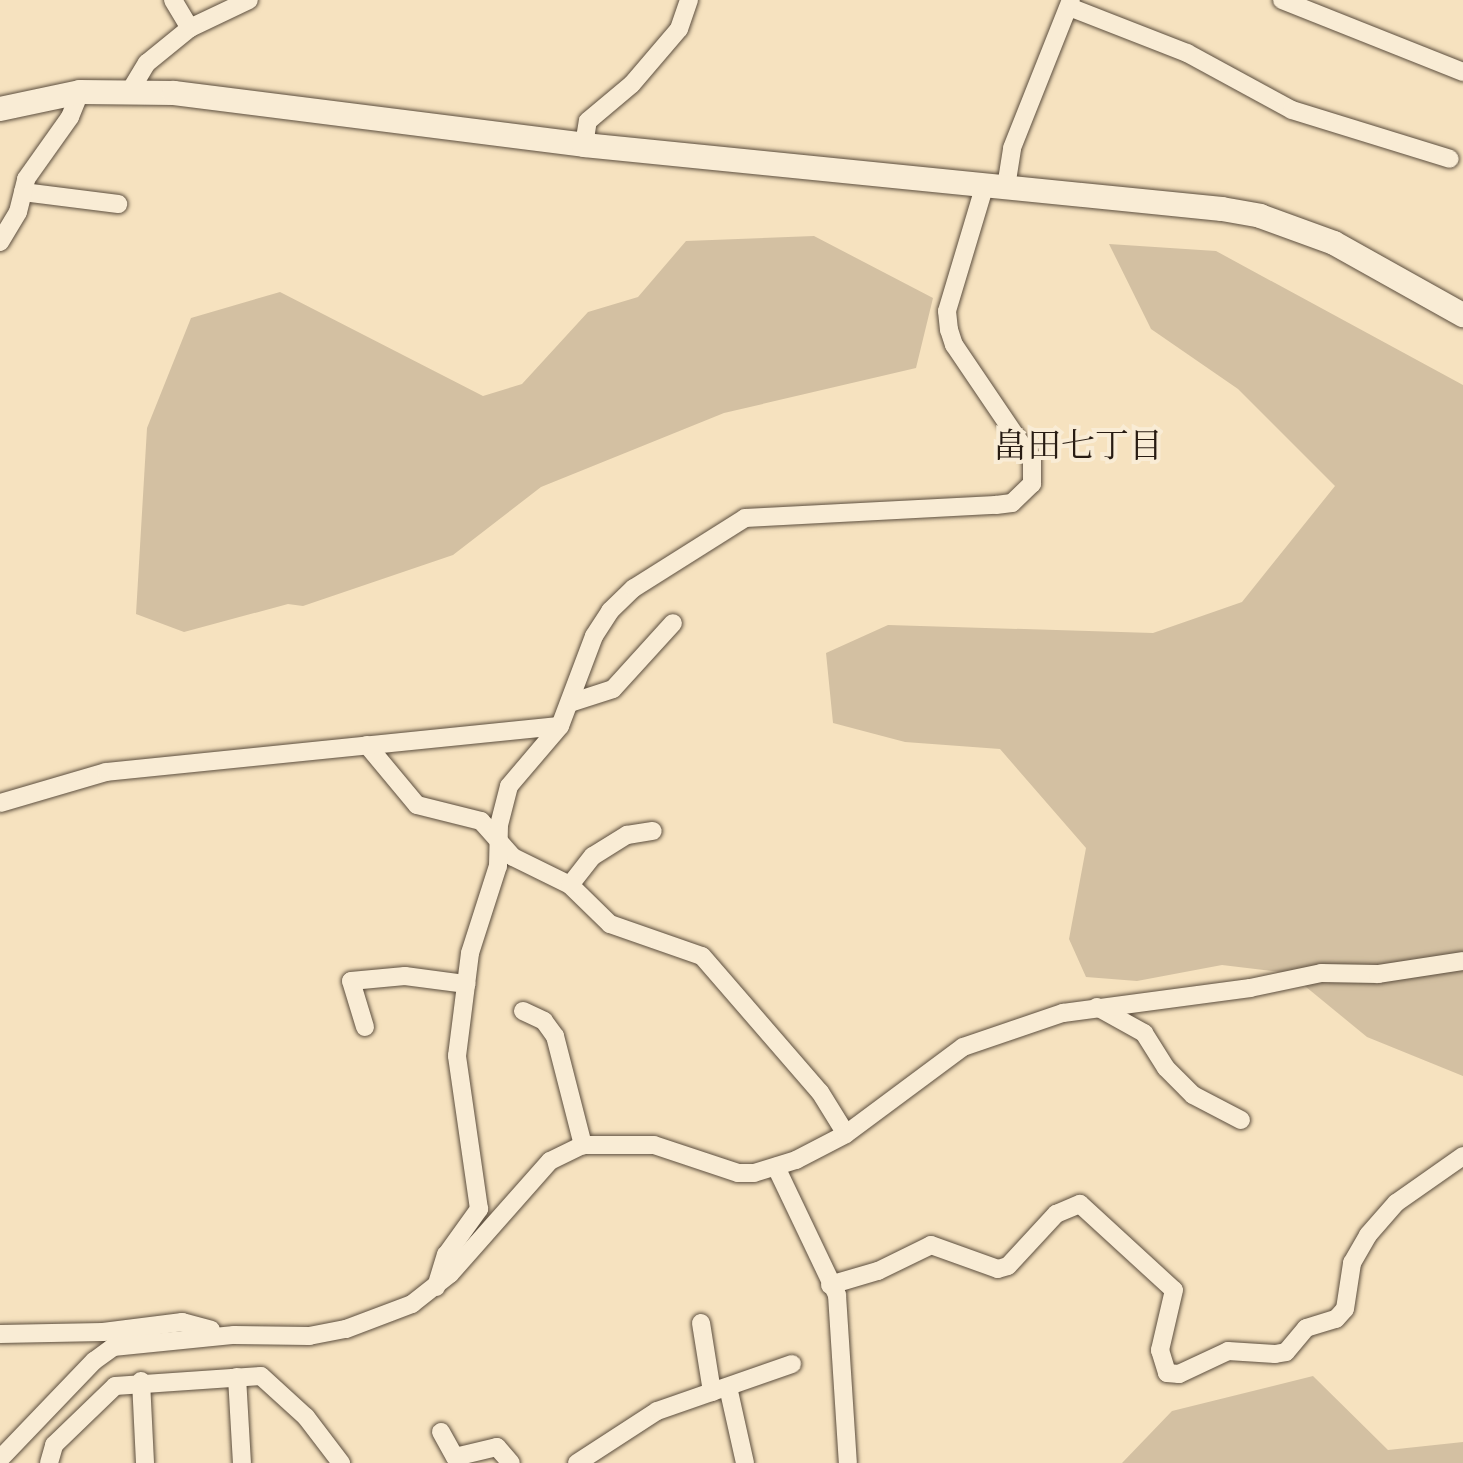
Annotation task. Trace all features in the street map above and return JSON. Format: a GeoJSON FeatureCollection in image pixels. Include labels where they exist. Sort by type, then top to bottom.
{"type":"FeatureCollection","features":[{"type":"Feature","properties":{"kind":"street"},"geometry":{"type":"LineString","coordinates":[[173,0],[190,28]]}},
{"type":"Feature","properties":{"kind":"street"},"geometry":{"type":"LineString","coordinates":[[130,91],[147,63],[190,28],[249,0]]}},
{"type":"Feature","properties":{"kind":"street"},"geometry":{"type":"LineString","coordinates":[[584,145],[588,121],[632,84],[679,29],[689,0]]}},
{"type":"Feature","properties":{"kind":"street"},"geometry":{"type":"LineString","coordinates":[[1282,0],[1463,72]]}},
{"type":"Feature","properties":{"kind":"street"},"geometry":{"type":"LineString","coordinates":[[436,1287],[446,1255],[479,1209],[457,1073],[470,953],[498,866],[509,786],[560,726],[594,636],[610,611],[634,588],[721,529],[764,515],[996,505],[1012,503],[1032,484],[1032,460],[954,345],[947,311],[1070,4],[1187,53],[1292,110],[1450,159]]}},
{"type":"Feature","properties":{"kind":"street"},"geometry":{"type":"LineString","coordinates":[[0,109],[80,92],[130,91],[584,145],[1260,216],[1334,243],[1463,315]]}},
{"type":"Feature","properties":{"kind":"street"},"geometry":{"type":"LineString","coordinates":[[0,242],[18,212],[23,192],[80,92]]}},
{"type":"Feature","properties":{"kind":"street"},"geometry":{"type":"LineString","coordinates":[[23,192],[118,204]]}},
{"type":"Feature","properties":{"kind":"street"},"geometry":{"type":"LineString","coordinates":[[570,703],[613,689],[673,623]]}},
{"type":"Feature","properties":{"kind":"street"},"geometry":{"type":"LineString","coordinates":[[0,803],[106,772],[560,726]]}},
{"type":"Feature","properties":{"kind":"street"},"geometry":{"type":"LineString","coordinates":[[367,745],[417,805],[481,821],[499,844],[525,864],[570,885],[627,934],[690,948],[702,956],[820,1092],[846,1134]]}},
{"type":"Feature","properties":{"kind":"street"},"geometry":{"type":"LineString","coordinates":[[570,885],[593,856],[627,835],[653,831]]}},
{"type":"Feature","properties":{"kind":"street"},"geometry":{"type":"LineString","coordinates":[[0,1459],[94,1361],[113,1347],[346,1329],[412,1304],[436,1287],[550,1161],[583,1145],[676,1148],[738,1173],[776,1167],[846,1134],[963,1047],[1063,1013],[1250,988],[1321,973],[1378,974],[1463,961]]}},
{"type":"Feature","properties":{"kind":"street"},"geometry":{"type":"LineString","coordinates":[[365,1027],[351,981],[405,976],[466,984]]}},
{"type":"Feature","properties":{"kind":"street"},"geometry":{"type":"LineString","coordinates":[[1097,1007],[1144,1033],[1166,1068],[1193,1095],[1241,1120]]}},
{"type":"Feature","properties":{"kind":"street"},"geometry":{"type":"LineString","coordinates":[[523,1011],[544,1021],[555,1036],[583,1145]]}},
{"type":"Feature","properties":{"kind":"street"},"geometry":{"type":"LineString","coordinates":[[830,1285],[878,1271],[931,1245],[998,1269],[1008,1266],[1056,1214],[1080,1204],[1174,1290],[1160,1350],[1167,1373],[1179,1374],[1228,1351],[1286,1352],[1306,1328],[1336,1319],[1345,1309],[1352,1263],[1368,1235],[1396,1203],[1463,1156]]}},
{"type":"Feature","properties":{"kind":"street"},"geometry":{"type":"LineString","coordinates":[[776,1167],[837,1295],[848,1463]]}},
{"type":"Feature","properties":{"kind":"street"},"geometry":{"type":"LineString","coordinates":[[0,1334],[103,1332],[182,1322],[211,1330]]}},
{"type":"Feature","properties":{"kind":"street"},"geometry":{"type":"LineString","coordinates":[[701,1323],[745,1463]]}},
{"type":"Feature","properties":{"kind":"street"},"geometry":{"type":"LineString","coordinates":[[577,1463],[623,1428],[792,1364]]}},
{"type":"Feature","properties":{"kind":"street"},"geometry":{"type":"LineString","coordinates":[[49,1463],[54,1445],[115,1386],[141,1381],[261,1376],[306,1417],[341,1463]]}},
{"type":"Feature","properties":{"kind":"street"},"geometry":{"type":"LineString","coordinates":[[237,1377],[242,1463]]}},
{"type":"Feature","properties":{"kind":"street"},"geometry":{"type":"LineString","coordinates":[[141,1381],[145,1463]]}},
{"type":"Feature","properties":{"kind":"street"},"geometry":{"type":"LineString","coordinates":[[441,1432],[455,1457],[497,1447],[511,1463]]}},
{"type":"Feature","properties":{"kind":"shaded area"},"geometry":{"type":"Polygon","coordinates":[[[814,236],[933,298],[916,368],[724,413],[541,487],[453,555],[303,606],[288,604],[184,632],[136,614],[147,428],[191,318],[280,292],[483,396],[522,384],[588,312],[638,297],[686,241],[814,236]]]}},
{"type":"Feature","properties":{"kind":"shaded area"},"geometry":{"type":"Polygon","coordinates":[[[1109,244],[1216,251],[1463,385],[1463,1076],[1367,1037],[1289,973],[1222,965],[1137,981],[1086,977],[1069,939],[1086,848],[1000,749],[905,742],[833,723],[826,653],[888,625],[1153,633],[1242,602],[1335,486],[1238,389],[1151,329],[1109,244]]]}},
{"type":"Feature","properties":{"kind":"shaded area"},"geometry":{"type":"Polygon","coordinates":[[[1313,1376],[1388,1450],[1463,1442],[1463,1463],[1122,1463],[1172,1411],[1313,1376]]]}},
{"type":"Feature","properties":{"kind":"district","name":"畠田七丁目"},"geometry":{"type":"Point","coordinates":[1078,449]}}]}
